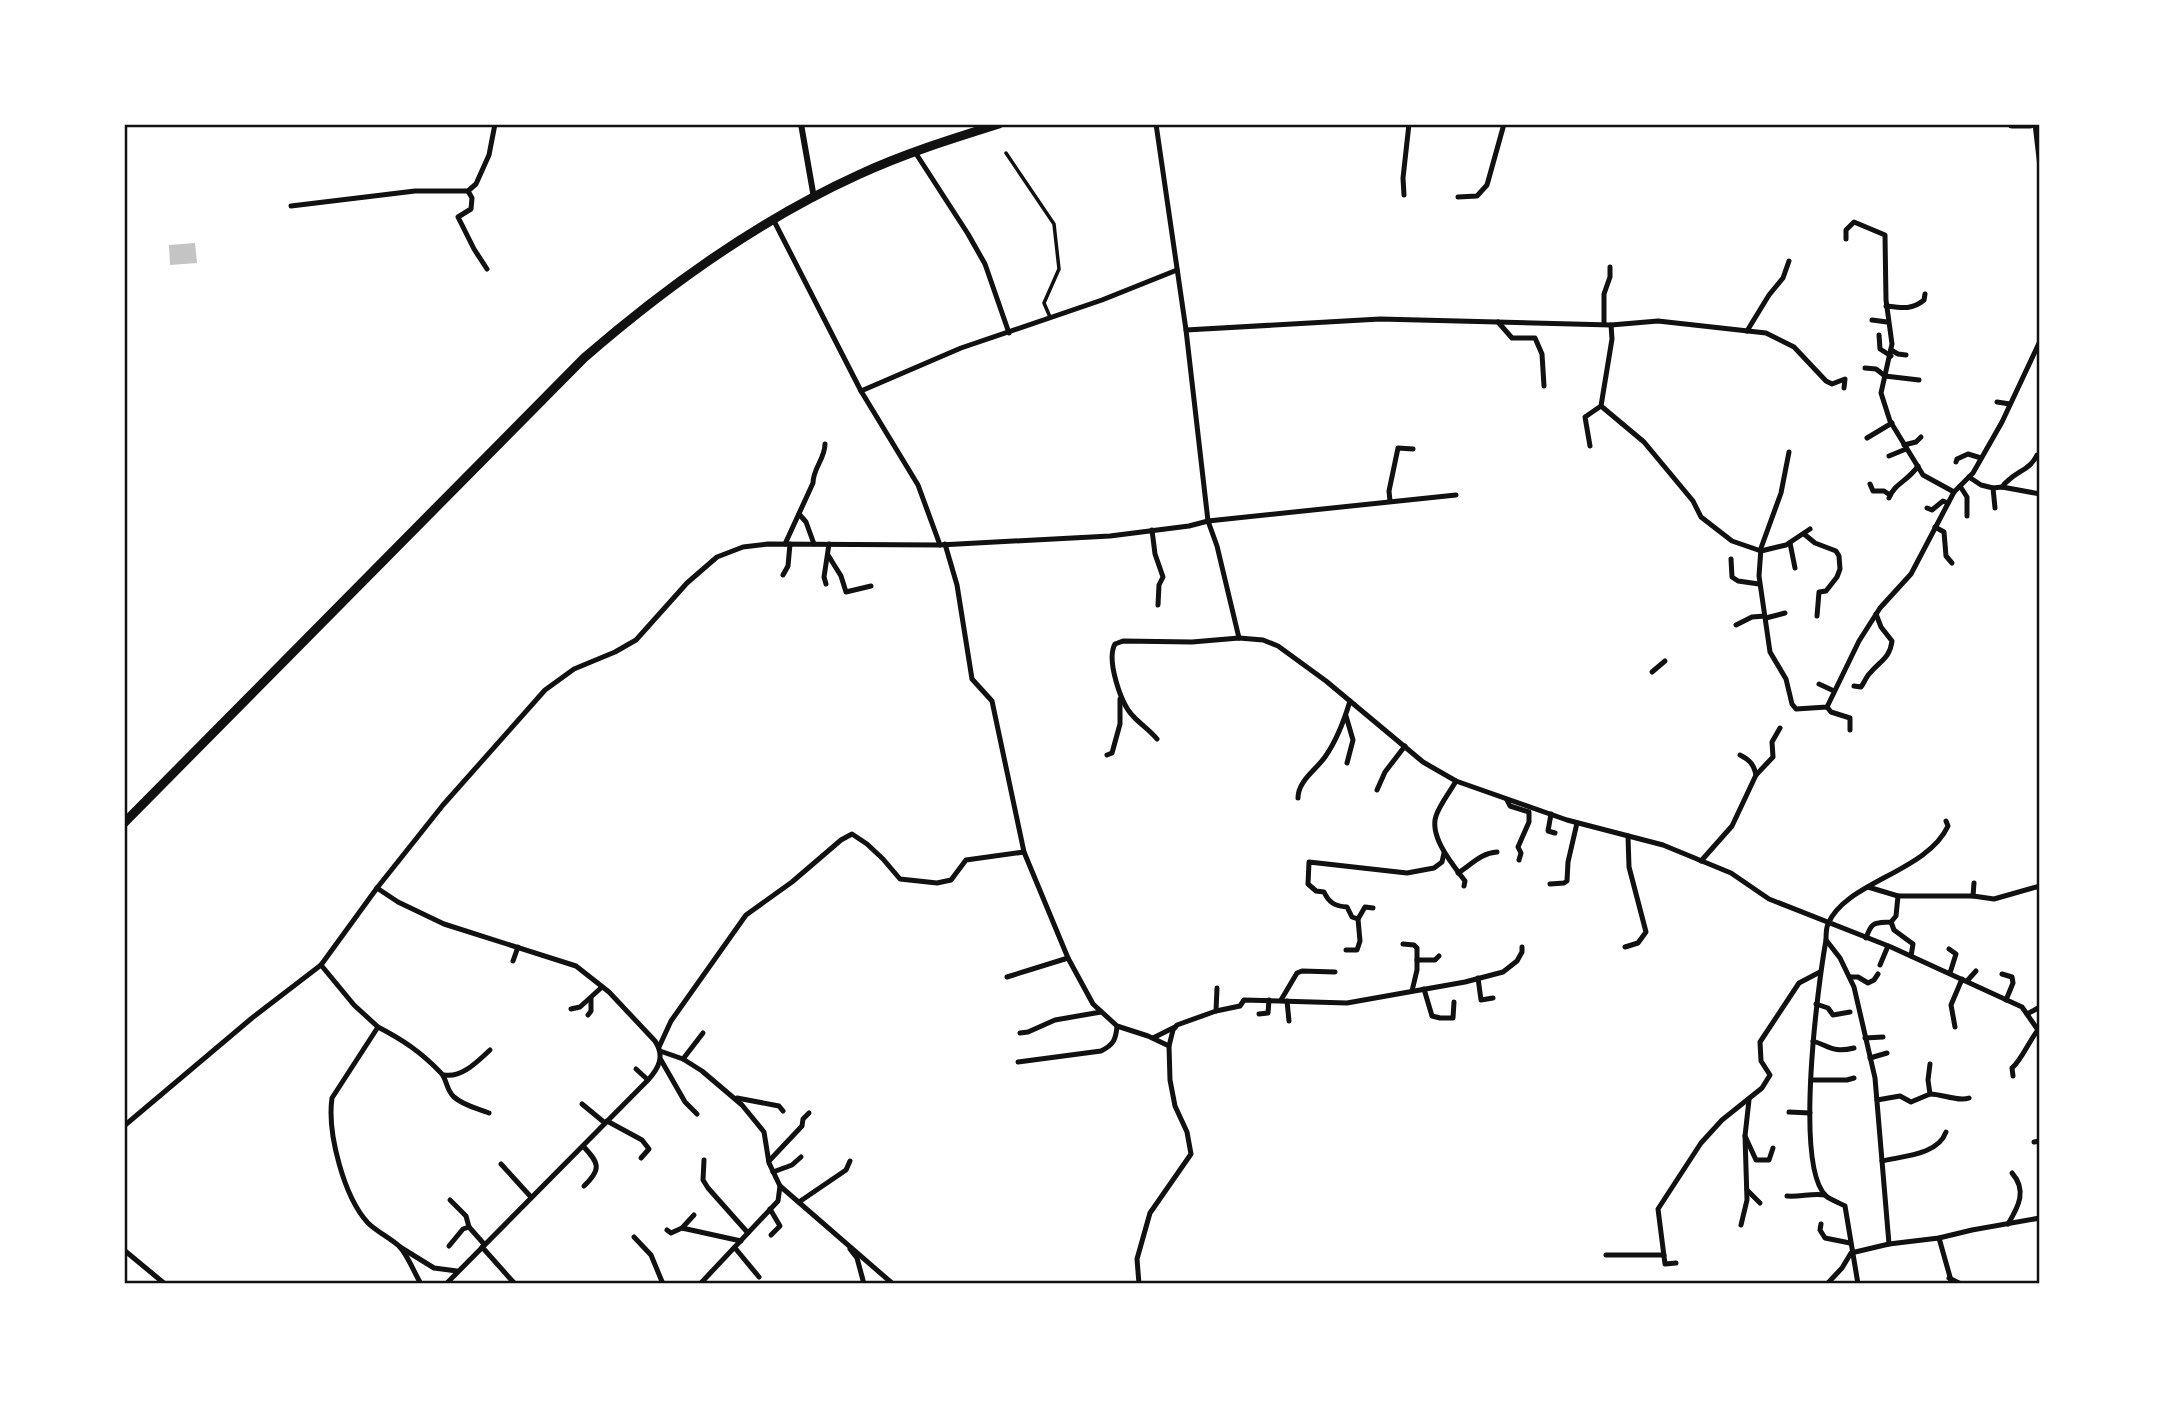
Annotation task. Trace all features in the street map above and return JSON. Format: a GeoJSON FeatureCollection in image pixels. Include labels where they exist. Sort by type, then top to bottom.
{"type":"FeatureCollection","features":[{"type":"Feature","properties":{"kind":"highway"},"geometry":{"type":"LineString","coordinates":[[124,824],[584,358],[677,281],[772,219],[858,174],[999,124]]}},
{"type":"Feature","properties":{"kind":"highway"},"geometry":{"type":"LineString","coordinates":[[2012,124],[2030,124]]}},
{"type":"Feature","properties":{"kind":"street"},"geometry":{"type":"LineString","coordinates":[[291,206],[415,191],[468,191],[476,184],[489,155],[495,124]]}},
{"type":"Feature","properties":{"kind":"street"},"geometry":{"type":"LineString","coordinates":[[801,124],[814,198]]}},
{"type":"Feature","properties":{"kind":"street"},"geometry":{"type":"LineString","coordinates":[[1156,124],[1186,330],[1208,521],[1217,546],[1239,638]]}},
{"type":"Feature","properties":{"kind":"street"},"geometry":{"type":"LineString","coordinates":[[1405,195],[1403,178],[1409,124]]}},
{"type":"Feature","properties":{"kind":"street"},"geometry":{"type":"LineString","coordinates":[[1458,197],[1477,196],[1487,185],[1504,124]]}},
{"type":"Feature","properties":{"kind":"street"},"geometry":{"type":"LineString","coordinates":[[2035,124],[2040,167]]}},
{"type":"Feature","properties":{"kind":"street"},"geometry":{"type":"LineString","coordinates":[[915,152],[985,264],[1009,333]]}},
{"type":"Feature","properties":{"kind":"street"},"geometry":{"type":"LineString","coordinates":[[1006,153],[1054,223],[1059,270],[1044,303],[1051,318]]}},
{"type":"Feature","properties":{"kind":"street"},"geometry":{"type":"LineString","coordinates":[[468,191],[472,198],[471,209],[458,218],[487,269]]}},
{"type":"Feature","properties":{"kind":"street"},"geometry":{"type":"LineString","coordinates":[[772,219],[861,391],[918,485],[943,544],[957,585],[972,679],[992,701],[1024,852],[1068,958],[1093,1004],[1117,1026],[1169,1046]]}},
{"type":"Feature","properties":{"kind":"street"},"geometry":{"type":"LineString","coordinates":[[1846,239],[1846,230],[1854,222],[1885,235],[1886,306],[1891,353],[1881,393],[1892,423],[1923,475],[1954,492]]}},
{"type":"Feature","properties":{"kind":"street"},"geometry":{"type":"LineString","coordinates":[[1747,331],[1783,278],[1790,261]]}},
{"type":"Feature","properties":{"kind":"street"},"geometry":{"type":"LineString","coordinates":[[1590,446],[1585,417],[1601,407],[1612,339],[1604,295],[1610,267]]}},
{"type":"Feature","properties":{"kind":"street"},"geometry":{"type":"LineString","coordinates":[[861,391],[961,348],[1051,318],[1177,270]]}},
{"type":"Feature","properties":{"kind":"street"},"geometry":{"type":"LineString","coordinates":[[1886,306],[1916,307],[1926,294]]}},
{"type":"Feature","properties":{"kind":"street"},"geometry":{"type":"LineString","coordinates":[[1186,330],[1380,319],[1608,325],[1658,321],[1766,333],[1794,347],[1826,381],[1832,384],[1845,379],[1844,388]]}},
{"type":"Feature","properties":{"kind":"street"},"geometry":{"type":"LineString","coordinates":[[1872,320],[1888,322]]}},
{"type":"Feature","properties":{"kind":"street"},"geometry":{"type":"LineString","coordinates":[[1498,322],[1512,338],[1535,338],[1542,355],[1544,386]]}},
{"type":"Feature","properties":{"kind":"street"},"geometry":{"type":"LineString","coordinates":[[1880,335],[1880,349],[1906,355]]}},
{"type":"Feature","properties":{"kind":"street"},"geometry":{"type":"LineString","coordinates":[[1827,707],[1858,640],[1876,614],[1912,574],[1954,492],[1969,477],[1981,458],[2040,341]]}},
{"type":"Feature","properties":{"kind":"street"},"geometry":{"type":"LineString","coordinates":[[1865,368],[1876,369],[1885,376],[1919,380]]}},
{"type":"Feature","properties":{"kind":"street"},"geometry":{"type":"LineString","coordinates":[[1997,402],[2010,404]]}},
{"type":"Feature","properties":{"kind":"street"},"geometry":{"type":"LineString","coordinates":[[1601,407],[1644,442],[1693,501],[1702,517],[1732,541],[1761,551],[1790,543],[1810,529]]}},
{"type":"Feature","properties":{"kind":"street"},"geometry":{"type":"LineString","coordinates":[[1867,438],[1892,423]]}},
{"type":"Feature","properties":{"kind":"street"},"geometry":{"type":"LineString","coordinates":[[1889,456],[1921,437]]}},
{"type":"Feature","properties":{"kind":"street"},"geometry":{"type":"LineString","coordinates":[[783,575],[788,566],[787,544],[813,483],[813,474],[825,453],[825,444]]}},
{"type":"Feature","properties":{"kind":"street"},"geometry":{"type":"LineString","coordinates":[[1390,501],[1389,492],[1398,448],[1413,449]]}},
{"type":"Feature","properties":{"kind":"street"},"geometry":{"type":"LineString","coordinates":[[1789,452],[1781,493],[1761,551],[1759,583],[1770,652],[1786,679],[1792,704],[1796,709],[1827,707]]}},
{"type":"Feature","properties":{"kind":"street"},"geometry":{"type":"LineString","coordinates":[[1956,462],[1968,454],[1981,458]]}},
{"type":"Feature","properties":{"kind":"street"},"geometry":{"type":"LineString","coordinates":[[2002,487],[2011,475],[2024,470],[2037,456]]}},
{"type":"Feature","properties":{"kind":"street"},"geometry":{"type":"LineString","coordinates":[[1870,484],[1873,491],[1884,491],[1889,496],[1893,488],[1910,478],[1918,466]]}},
{"type":"Feature","properties":{"kind":"street"},"geometry":{"type":"LineString","coordinates":[[1969,477],[1980,485],[2040,494]]}},
{"type":"Feature","properties":{"kind":"street"},"geometry":{"type":"LineString","coordinates":[[1960,486],[1967,497],[1967,516]]}},
{"type":"Feature","properties":{"kind":"street"},"geometry":{"type":"LineString","coordinates":[[1993,488],[1994,508]]}},
{"type":"Feature","properties":{"kind":"street"},"geometry":{"type":"LineString","coordinates":[[124,1126],[256,1015],[321,965],[377,888],[443,805],[545,690],[574,670],[636,640],[687,583],[717,557],[743,547],[787,544],[943,544],[1110,536],[1208,521],[1456,495]]}},
{"type":"Feature","properties":{"kind":"street"},"geometry":{"type":"LineString","coordinates":[[1927,508],[1932,510],[1943,501],[1948,503]]}},
{"type":"Feature","properties":{"kind":"street"},"geometry":{"type":"LineString","coordinates":[[799,514],[806,522],[814,544]]}},
{"type":"Feature","properties":{"kind":"street"},"geometry":{"type":"LineString","coordinates":[[1935,527],[1944,532],[1945,556],[1952,563]]}},
{"type":"Feature","properties":{"kind":"street"},"geometry":{"type":"LineString","coordinates":[[1152,530],[1155,554],[1163,577],[1159,585],[1158,605]]}},
{"type":"Feature","properties":{"kind":"street"},"geometry":{"type":"LineString","coordinates":[[1804,534],[1815,543],[1836,551],[1839,556],[1840,569],[1837,577],[1826,591],[1819,592],[1817,616]]}},
{"type":"Feature","properties":{"kind":"street"},"geometry":{"type":"LineString","coordinates":[[1790,543],[1795,568]]}},
{"type":"Feature","properties":{"kind":"street"},"geometry":{"type":"LineString","coordinates":[[826,584],[824,577],[830,544]]}},
{"type":"Feature","properties":{"kind":"street"},"geometry":{"type":"LineString","coordinates":[[828,555],[841,576],[846,592],[871,586]]}},
{"type":"Feature","properties":{"kind":"street"},"geometry":{"type":"LineString","coordinates":[[1731,559],[1732,577],[1738,581],[1759,583]]}},
{"type":"Feature","properties":{"kind":"street"},"geometry":{"type":"LineString","coordinates":[[1736,625],[1752,617],[1785,613]]}},
{"type":"Feature","properties":{"kind":"street"},"geometry":{"type":"LineString","coordinates":[[1854,686],[1860,687],[1863,684],[1867,676],[1882,664],[1891,649],[1892,641],[1881,627],[1876,614]]}},
{"type":"Feature","properties":{"kind":"street"},"geometry":{"type":"LineString","coordinates":[[1107,755],[1112,752],[1120,724],[1120,696],[1111,657],[1115,644],[1123,640],[1263,640],[1296,657],[1423,762],[1456,781],[1577,823],[1663,845],[1731,873],[1769,899],[1888,946],[2022,1007],[2039,1031],[2022,1052],[2019,1063],[2012,1068],[2013,1076]]}},
{"type":"Feature","properties":{"kind":"street"},"geometry":{"type":"LineString","coordinates":[[1652,672],[1665,660]]}},
{"type":"Feature","properties":{"kind":"street"},"geometry":{"type":"LineString","coordinates":[[1819,684],[1834,691]]}},
{"type":"Feature","properties":{"kind":"street"},"geometry":{"type":"LineString","coordinates":[[1120,696],[1131,715],[1157,739]]}},
{"type":"Feature","properties":{"kind":"street"},"geometry":{"type":"LineString","coordinates":[[1298,798],[1298,788],[1324,758],[1342,727],[1350,701]]}},
{"type":"Feature","properties":{"kind":"street"},"geometry":{"type":"LineString","coordinates":[[1827,707],[1831,712],[1850,718],[1850,730]]}},
{"type":"Feature","properties":{"kind":"street"},"geometry":{"type":"LineString","coordinates":[[1346,716],[1353,740],[1347,763]]}},
{"type":"Feature","properties":{"kind":"street"},"geometry":{"type":"LineString","coordinates":[[1701,861],[1732,826],[1756,775],[1769,764],[1773,757],[1772,741],[1780,728]]}},
{"type":"Feature","properties":{"kind":"street"},"geometry":{"type":"LineString","coordinates":[[1377,790],[1385,772],[1405,746]]}},
{"type":"Feature","properties":{"kind":"street"},"geometry":{"type":"LineString","coordinates":[[1740,755],[1748,759],[1755,768],[1756,775]]}},
{"type":"Feature","properties":{"kind":"street"},"geometry":{"type":"LineString","coordinates":[[1456,781],[1435,820],[1437,839],[1465,881],[1464,886]]}},
{"type":"Feature","properties":{"kind":"street"},"geometry":{"type":"LineString","coordinates":[[1507,800],[1510,806],[1529,812],[1530,822],[1518,847],[1521,853],[1519,860]]}},
{"type":"Feature","properties":{"kind":"street"},"geometry":{"type":"LineString","coordinates":[[1551,814],[1548,831],[1555,833]]}},
{"type":"Feature","properties":{"kind":"street"},"geometry":{"type":"LineString","coordinates":[[1825,1195],[1816,1175],[1810,1113],[1816,1004],[1828,923],[1850,898],[1912,862],[1936,842],[1948,826],[1946,821]]}},
{"type":"Feature","properties":{"kind":"street"},"geometry":{"type":"LineString","coordinates":[[1550,884],[1564,884],[1567,881],[1568,862],[1577,823]]}},
{"type":"Feature","properties":{"kind":"street"},"geometry":{"type":"LineString","coordinates":[[696,1114],[685,1102],[661,1060],[659,1049],[671,1021],[746,915],[852,834],[883,859],[900,879],[937,883],[951,880],[966,860],[1024,852]]}},
{"type":"Feature","properties":{"kind":"street"},"geometry":{"type":"LineString","coordinates":[[1625,947],[1638,943],[1646,932],[1629,867],[1628,836]]}},
{"type":"Feature","properties":{"kind":"street"},"geometry":{"type":"LineString","coordinates":[[1458,873],[1479,857],[1497,852]]}},
{"type":"Feature","properties":{"kind":"street"},"geometry":{"type":"LineString","coordinates":[[1358,919],[1352,917],[1347,907],[1328,901],[1324,892],[1315,891],[1308,884],[1309,862],[1407,873],[1434,868],[1443,862],[1444,853]]}},
{"type":"Feature","properties":{"kind":"street"},"geometry":{"type":"LineString","coordinates":[[1973,896],[1975,883]]}},
{"type":"Feature","properties":{"kind":"street"},"geometry":{"type":"LineString","coordinates":[[1868,887],[1898,896],[1973,896],[1994,899],[2040,886]]}},
{"type":"Feature","properties":{"kind":"street"},"geometry":{"type":"LineString","coordinates":[[377,888],[398,902],[444,924],[576,966],[603,987],[659,1049],[702,1071],[733,1098],[764,1132],[769,1161],[780,1186],[893,1284]]}},
{"type":"Feature","properties":{"kind":"street"},"geometry":{"type":"LineString","coordinates":[[1866,938],[1874,923],[1891,922],[1896,916],[1898,896]]}},
{"type":"Feature","properties":{"kind":"street"},"geometry":{"type":"LineString","coordinates":[[1346,950],[1357,950],[1360,941],[1358,919],[1365,907],[1373,908]]}},
{"type":"Feature","properties":{"kind":"street"},"geometry":{"type":"LineString","coordinates":[[1891,922],[1894,930],[1913,944],[1911,956]]}},
{"type":"Feature","properties":{"kind":"street"},"geometry":{"type":"LineString","coordinates":[[1826,940],[1850,977],[1866,1038],[1877,1100],[1889,1244]]}},
{"type":"Feature","properties":{"kind":"street"},"geometry":{"type":"LineString","coordinates":[[1403,944],[1417,948],[1418,960],[1412,991]]}},
{"type":"Feature","properties":{"kind":"street"},"geometry":{"type":"LineString","coordinates":[[1880,965],[1888,946]]}},
{"type":"Feature","properties":{"kind":"street"},"geometry":{"type":"LineString","coordinates":[[513,961],[519,947]]}},
{"type":"Feature","properties":{"kind":"street"},"geometry":{"type":"LineString","coordinates":[[1153,1038],[1177,1025],[1216,1011],[1240,1006],[1244,1000],[1347,1003],[1503,972],[1517,961],[1522,947]]}},
{"type":"Feature","properties":{"kind":"street"},"geometry":{"type":"LineString","coordinates":[[1950,949],[1956,954],[1950,973]]}},
{"type":"Feature","properties":{"kind":"street"},"geometry":{"type":"LineString","coordinates":[[1418,960],[1435,960],[1439,956]]}},
{"type":"Feature","properties":{"kind":"street"},"geometry":{"type":"LineString","coordinates":[[1007,977],[1068,958]]}},
{"type":"Feature","properties":{"kind":"street"},"geometry":{"type":"LineString","coordinates":[[1925,971],[1928,964]]}},
{"type":"Feature","properties":{"kind":"street"},"geometry":{"type":"LineString","coordinates":[[321,965],[354,1005],[377,1027],[410,1043],[444,1075],[452,1077],[464,1072],[490,1050]]}},
{"type":"Feature","properties":{"kind":"street"},"geometry":{"type":"LineString","coordinates":[[1955,1027],[1951,1005],[1965,980],[1976,971]]}},
{"type":"Feature","properties":{"kind":"street"},"geometry":{"type":"LineString","coordinates":[[1289,1021],[1284,1000],[1297,973],[1335,972]]}},
{"type":"Feature","properties":{"kind":"street"},"geometry":{"type":"LineString","coordinates":[[1676,1263],[1665,1264],[1658,1209],[1700,1143],[1722,1120],[1762,1088],[1770,1075],[1761,1061],[1760,1042],[1799,983],[1820,972]]}},
{"type":"Feature","properties":{"kind":"street"},"geometry":{"type":"LineString","coordinates":[[1850,977],[1858,977],[1868,983],[1878,974]]}},
{"type":"Feature","properties":{"kind":"street"},"geometry":{"type":"LineString","coordinates":[[2002,974],[2012,977],[2013,983],[2006,1000]]}},
{"type":"Feature","properties":{"kind":"street"},"geometry":{"type":"LineString","coordinates":[[1478,978],[1481,1000],[1493,998]]}},
{"type":"Feature","properties":{"kind":"street"},"geometry":{"type":"LineString","coordinates":[[571,1009],[580,1007],[603,987]]}},
{"type":"Feature","properties":{"kind":"street"},"geometry":{"type":"LineString","coordinates":[[1216,1011],[1217,988]]}},
{"type":"Feature","properties":{"kind":"street"},"geometry":{"type":"LineString","coordinates":[[1424,989],[1432,1016],[1453,1018],[1454,1002]]}},
{"type":"Feature","properties":{"kind":"street"},"geometry":{"type":"LineString","coordinates":[[588,1015],[592,1011],[591,999]]}},
{"type":"Feature","properties":{"kind":"street"},"geometry":{"type":"LineString","coordinates":[[1259,1014],[1268,1013],[1269,1000]]}},
{"type":"Feature","properties":{"kind":"street"},"geometry":{"type":"LineString","coordinates":[[1323,1003],[1325,1010]]}},
{"type":"Feature","properties":{"kind":"street"},"geometry":{"type":"LineString","coordinates":[[1816,1004],[1828,1008],[1833,1015],[1850,1012]]}},
{"type":"Feature","properties":{"kind":"street"},"geometry":{"type":"LineString","coordinates":[[2027,1014],[2040,1007]]}},
{"type":"Feature","properties":{"kind":"street"},"geometry":{"type":"LineString","coordinates":[[1020,1032],[1028,1032],[1055,1020],[1101,1012]]}},
{"type":"Feature","properties":{"kind":"street"},"geometry":{"type":"LineString","coordinates":[[1139,1284],[1137,1259],[1150,1213],[1191,1154],[1187,1132],[1175,1106],[1170,1080],[1169,1046],[1177,1025]]}},
{"type":"Feature","properties":{"kind":"street"},"geometry":{"type":"LineString","coordinates":[[1018,1062],[1101,1051],[1111,1046],[1116,1038],[1117,1026]]}},
{"type":"Feature","properties":{"kind":"street"},"geometry":{"type":"LineString","coordinates":[[377,1027],[332,1098],[330,1110],[348,1192],[368,1223],[400,1247],[434,1268],[458,1271]]}},
{"type":"Feature","properties":{"kind":"street"},"geometry":{"type":"LineString","coordinates":[[683,1059],[703,1032]]}},
{"type":"Feature","properties":{"kind":"street"},"geometry":{"type":"LineString","coordinates":[[1866,1038],[1883,1037]]}},
{"type":"Feature","properties":{"kind":"street"},"geometry":{"type":"LineString","coordinates":[[1814,1041],[1830,1050],[1854,1048]]}},
{"type":"Feature","properties":{"kind":"street"},"geometry":{"type":"LineString","coordinates":[[1870,1058],[1887,1053]]}},
{"type":"Feature","properties":{"kind":"street"},"geometry":{"type":"LineString","coordinates":[[446,1284],[655,1073],[661,1060]]}},
{"type":"Feature","properties":{"kind":"street"},"geometry":{"type":"LineString","coordinates":[[1930,1064],[1930,1094]]}},
{"type":"Feature","properties":{"kind":"street"},"geometry":{"type":"LineString","coordinates":[[636,1069],[648,1080]]}},
{"type":"Feature","properties":{"kind":"street"},"geometry":{"type":"LineString","coordinates":[[444,1075],[447,1088],[454,1097],[479,1111],[489,1113]]}},
{"type":"Feature","properties":{"kind":"street"},"geometry":{"type":"LineString","coordinates":[[1811,1080],[1854,1078]]}},
{"type":"Feature","properties":{"kind":"street"},"geometry":{"type":"LineString","coordinates":[[1877,1100],[1900,1096],[1911,1102],[1930,1094],[1964,1100],[1969,1098]]}},
{"type":"Feature","properties":{"kind":"street"},"geometry":{"type":"LineString","coordinates":[[733,1098],[779,1106],[783,1111]]}},
{"type":"Feature","properties":{"kind":"street"},"geometry":{"type":"LineString","coordinates":[[1741,1225],[1747,1190],[1745,1136],[1749,1100]]}},
{"type":"Feature","properties":{"kind":"street"},"geometry":{"type":"LineString","coordinates":[[582,1104],[606,1122],[642,1140],[649,1149],[641,1158]]}},
{"type":"Feature","properties":{"kind":"street"},"geometry":{"type":"LineString","coordinates":[[1790,1112],[1810,1113]]}},
{"type":"Feature","properties":{"kind":"street"},"geometry":{"type":"LineString","coordinates":[[769,1161],[802,1126],[808,1113]]}},
{"type":"Feature","properties":{"kind":"street"},"geometry":{"type":"LineString","coordinates":[[1882,1161],[1934,1147],[1942,1142],[1946,1132]]}},
{"type":"Feature","properties":{"kind":"street"},"geometry":{"type":"LineString","coordinates":[[1745,1136],[1756,1160],[1769,1160],[1773,1148]]}},
{"type":"Feature","properties":{"kind":"street"},"geometry":{"type":"LineString","coordinates":[[583,1146],[594,1157],[597,1168],[595,1176],[584,1186]]}},
{"type":"Feature","properties":{"kind":"street"},"geometry":{"type":"LineString","coordinates":[[773,1172],[792,1165],[801,1157]]}},
{"type":"Feature","properties":{"kind":"street"},"geometry":{"type":"LineString","coordinates":[[704,1160],[703,1180],[748,1233]]}},
{"type":"Feature","properties":{"kind":"street"},"geometry":{"type":"LineString","coordinates":[[799,1202],[846,1171],[850,1161]]}},
{"type":"Feature","properties":{"kind":"street"},"geometry":{"type":"LineString","coordinates":[[501,1164],[531,1197]]}},
{"type":"Feature","properties":{"kind":"street"},"geometry":{"type":"LineString","coordinates":[[2008,1224],[2016,1210],[2022,1189],[2021,1183],[2012,1173]]}},
{"type":"Feature","properties":{"kind":"street"},"geometry":{"type":"LineString","coordinates":[[700,1284],[778,1201],[780,1186]]}},
{"type":"Feature","properties":{"kind":"street"},"geometry":{"type":"LineString","coordinates":[[1747,1190],[1760,1203]]}},
{"type":"Feature","properties":{"kind":"street"},"geometry":{"type":"LineString","coordinates":[[1787,1196],[1825,1195],[1845,1206],[1858,1284]]}},
{"type":"Feature","properties":{"kind":"street"},"geometry":{"type":"LineString","coordinates":[[450,1200],[466,1216],[469,1227],[514,1284]]}},
{"type":"Feature","properties":{"kind":"street"},"geometry":{"type":"LineString","coordinates":[[770,1209],[780,1226],[771,1235]]}},
{"type":"Feature","properties":{"kind":"street"},"geometry":{"type":"LineString","coordinates":[[667,1230],[671,1233],[682,1228],[694,1215]]}},
{"type":"Feature","properties":{"kind":"street"},"geometry":{"type":"LineString","coordinates":[[1827,1284],[1852,1253],[2040,1218]]}},
{"type":"Feature","properties":{"kind":"street"},"geometry":{"type":"LineString","coordinates":[[1821,1224],[1820,1230],[1825,1238],[1850,1243]]}},
{"type":"Feature","properties":{"kind":"street"},"geometry":{"type":"LineString","coordinates":[[449,1246],[463,1229],[469,1227]]}},
{"type":"Feature","properties":{"kind":"street"},"geometry":{"type":"LineString","coordinates":[[682,1228],[741,1241]]}},
{"type":"Feature","properties":{"kind":"street"},"geometry":{"type":"LineString","coordinates":[[840,1236],[857,1258],[864,1284]]}},
{"type":"Feature","properties":{"kind":"street"},"geometry":{"type":"LineString","coordinates":[[634,1237],[651,1255],[663,1284]]}},
{"type":"Feature","properties":{"kind":"street"},"geometry":{"type":"LineString","coordinates":[[1939,1238],[1950,1281],[1961,1284]]}},
{"type":"Feature","properties":{"kind":"street"},"geometry":{"type":"LineString","coordinates":[[400,1247],[421,1284]]}},
{"type":"Feature","properties":{"kind":"street"},"geometry":{"type":"LineString","coordinates":[[734,1248],[759,1277]]}},
{"type":"Feature","properties":{"kind":"street"},"geometry":{"type":"LineString","coordinates":[[124,1250],[165,1284]]}},
{"type":"Feature","properties":{"kind":"street"},"geometry":{"type":"LineString","coordinates":[[1606,1255],[1664,1255]]}},
{"type":"Feature","properties":{"kind":"building"},"geometry":{"type":"Polygon","coordinates":[[[195,243],[197,263],[170,265],[169,245],[195,243]]]}}]}
